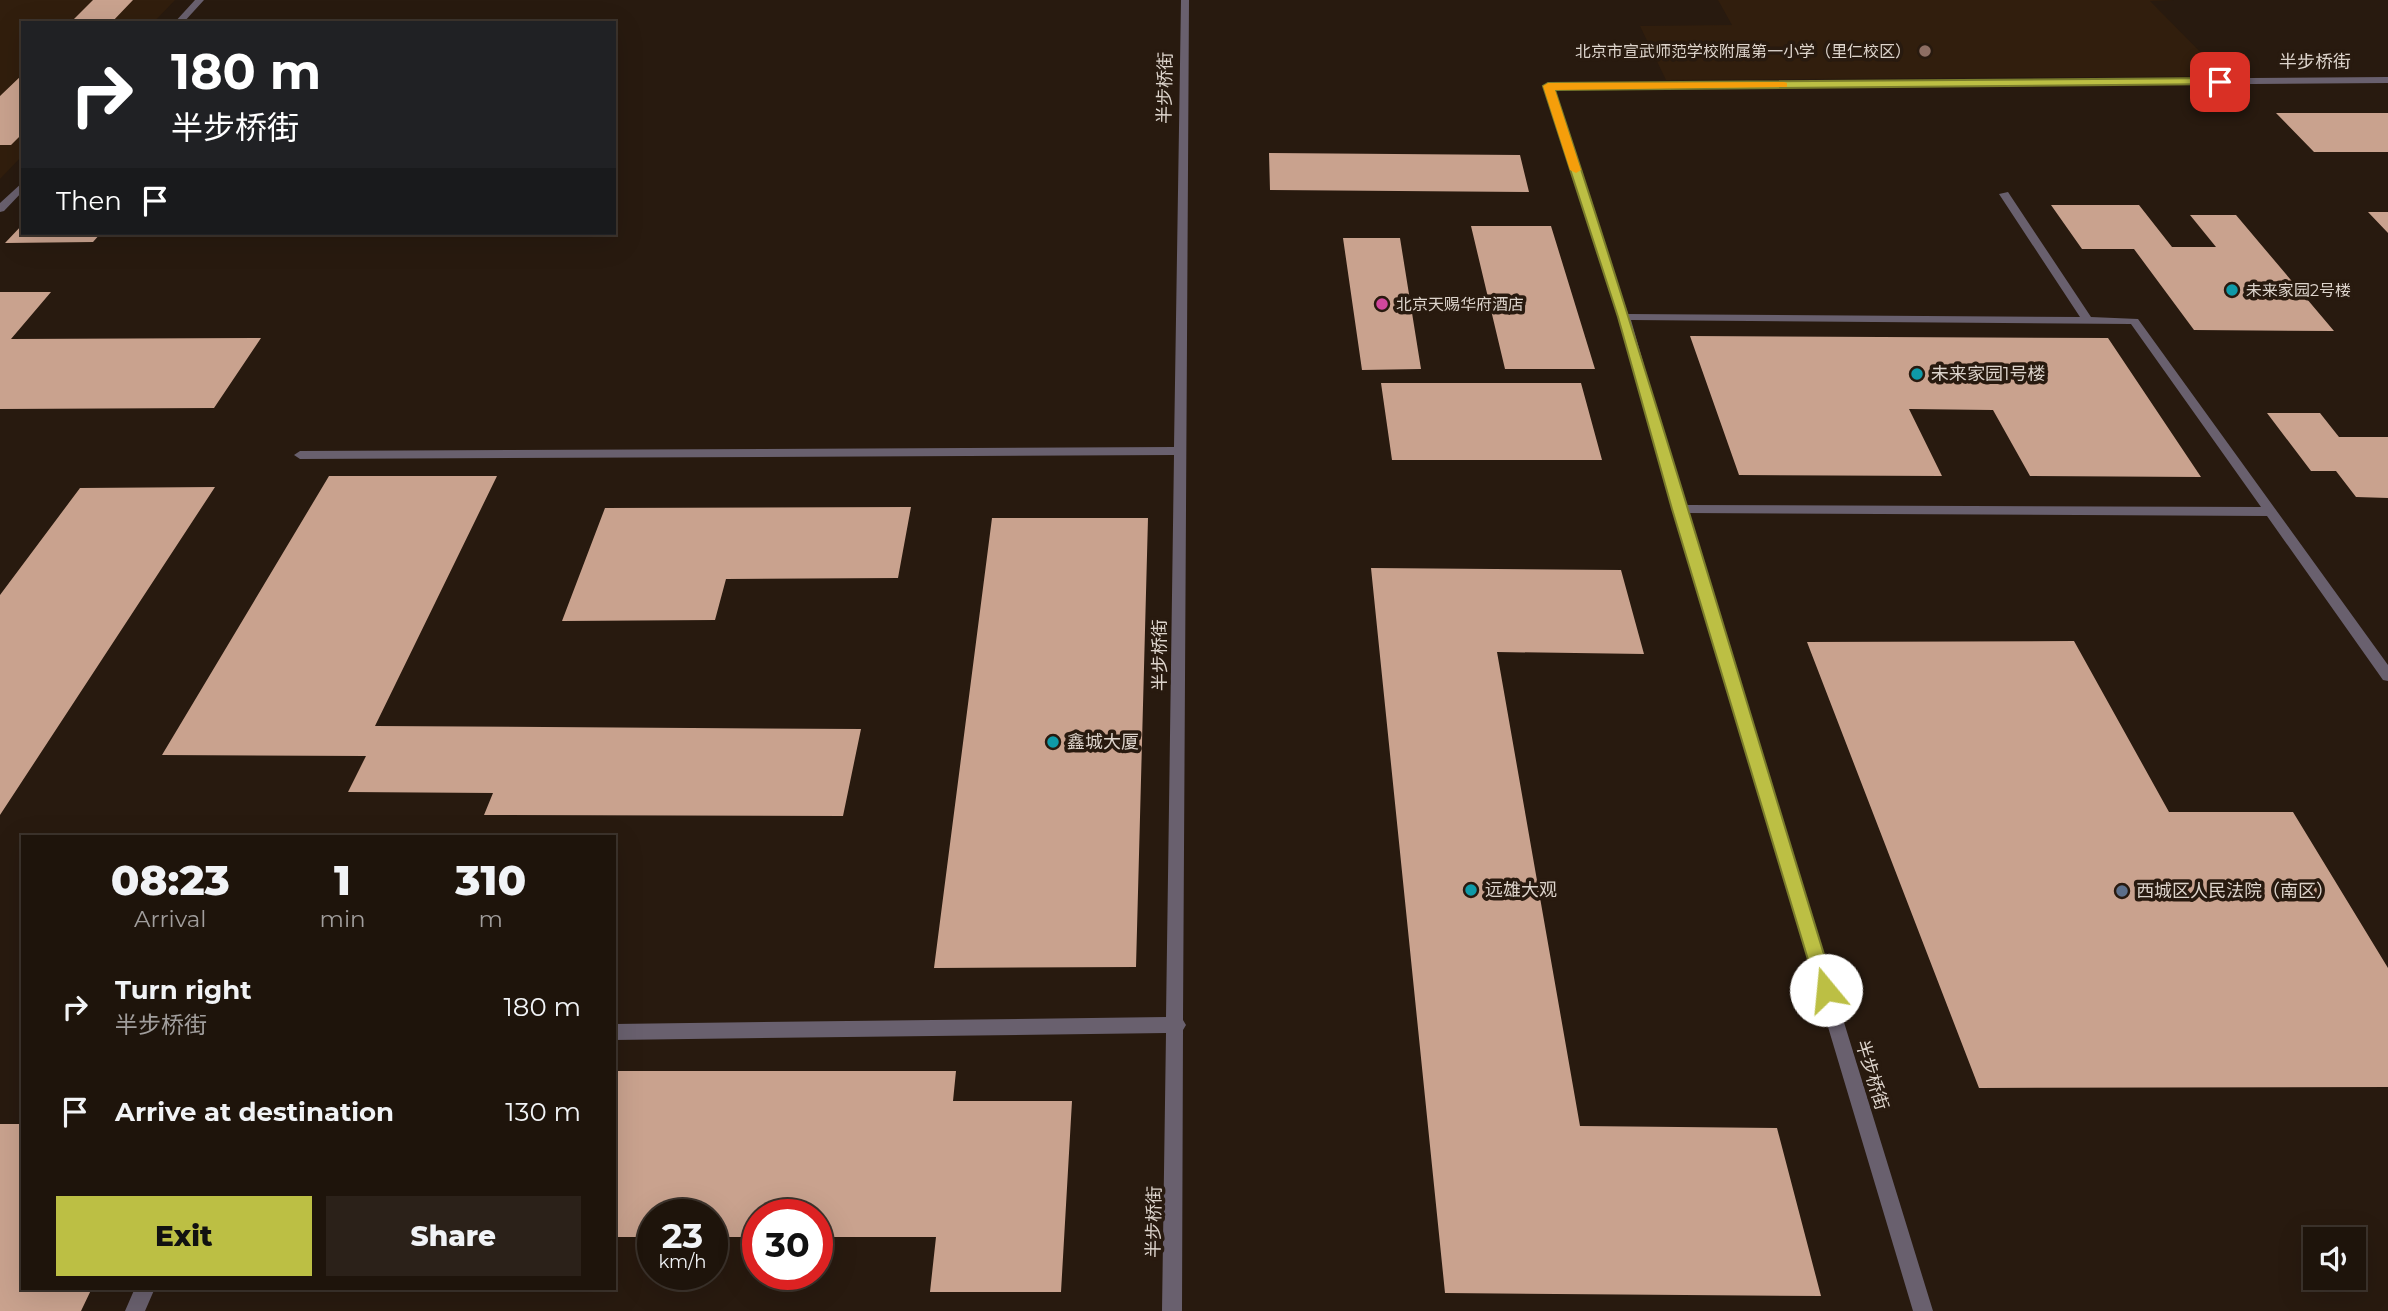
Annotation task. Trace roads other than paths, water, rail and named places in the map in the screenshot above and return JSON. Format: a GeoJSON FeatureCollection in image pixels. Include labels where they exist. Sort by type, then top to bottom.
{"type":"FeatureCollection","features":[{"type":"Feature","properties":{"kind":"street"},"geometry":{"type":"LineString","coordinates":[[180,21],[200,0]]}},
{"type":"Feature","properties":{"kind":"street","name":"半步桥街"},"geometry":{"type":"LineString","coordinates":[[1172,1311],[1177,1026],[1185,0]]}},
{"type":"Feature","properties":{"kind":"street","name":"半步桥街"},"geometry":{"type":"LineString","coordinates":[[1923,1311],[1679,509],[1624,317],[1548,86],[2388,80]]}},
{"type":"Feature","properties":{"kind":"street"},"geometry":{"type":"LineString","coordinates":[[0,209],[21,187]]}},
{"type":"Feature","properties":{"kind":"street"},"geometry":{"type":"LineString","coordinates":[[2004,194],[2087,320]]}},
{"type":"Feature","properties":{"kind":"street"},"geometry":{"type":"LineString","coordinates":[[1624,317],[2134,321],[2388,677]]}},
{"type":"Feature","properties":{"kind":"street"},"geometry":{"type":"LineString","coordinates":[[300,455],[1180,451]]}},
{"type":"Feature","properties":{"kind":"street"},"geometry":{"type":"LineString","coordinates":[[1679,509],[2271,512]]}},
{"type":"Feature","properties":{"kind":"street"},"geometry":{"type":"LineString","coordinates":[[616,1032],[1177,1026]]}},
{"type":"Feature","properties":{"kind":"street"},"geometry":{"type":"LineString","coordinates":[[135,1311],[144,1290]]}},
{"type":"Feature","properties":{"kind":"place","name":"北京市宣武师范学校附属第一小学（里仁校区）"},"geometry":{"type":"Point","coordinates":[1925,51]}},
{"type":"Feature","properties":{"kind":"place","name":"未来家园2号楼"},"geometry":{"type":"Point","coordinates":[2232,290]}},
{"type":"Feature","properties":{"kind":"place","name":"北京天赐华府酒店"},"geometry":{"type":"Point","coordinates":[1382,304]}},
{"type":"Feature","properties":{"kind":"place","name":"未来家园1号楼"},"geometry":{"type":"Point","coordinates":[1917,374]}},
{"type":"Feature","properties":{"kind":"place","name":"鑫城大厦"},"geometry":{"type":"Point","coordinates":[1053,742]}},
{"type":"Feature","properties":{"kind":"place","name":"远雄大观"},"geometry":{"type":"Point","coordinates":[1471,890]}},
{"type":"Feature","properties":{"kind":"place","name":"西城区人民法院（南区）"},"geometry":{"type":"Point","coordinates":[2122,891]}}]}
